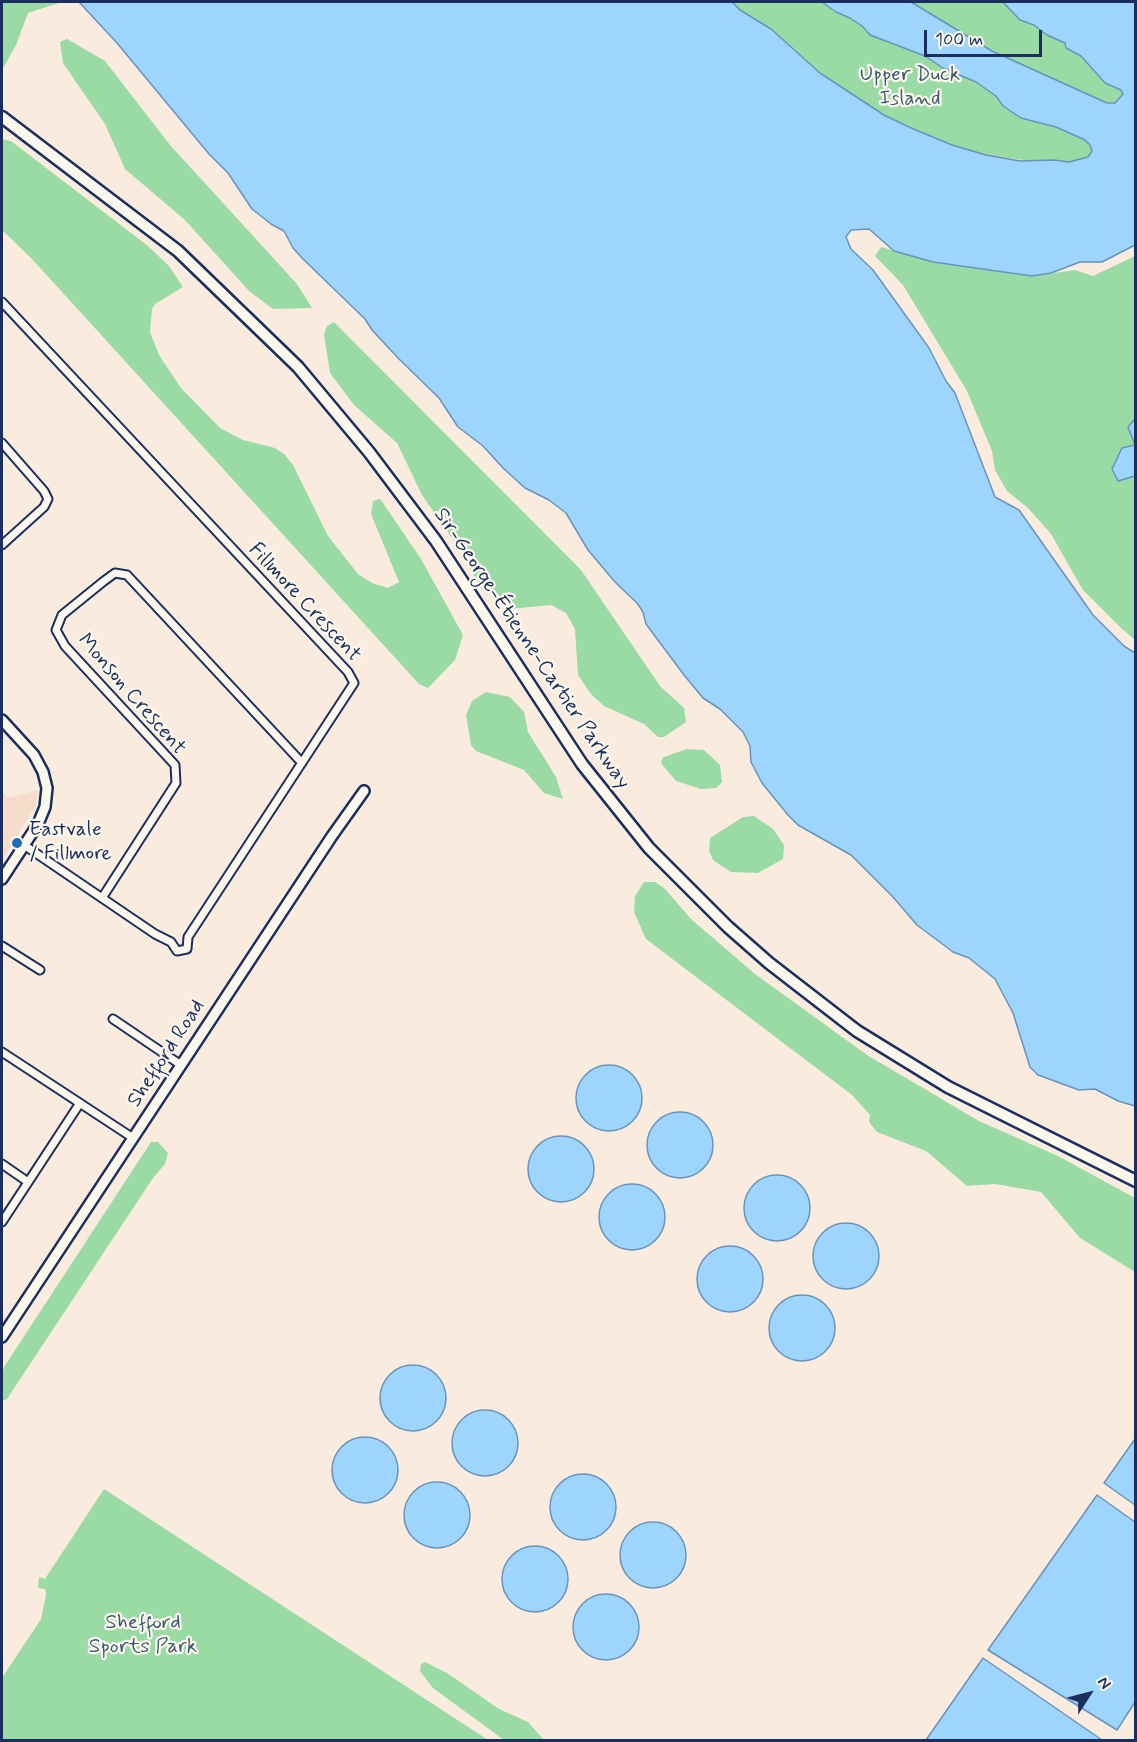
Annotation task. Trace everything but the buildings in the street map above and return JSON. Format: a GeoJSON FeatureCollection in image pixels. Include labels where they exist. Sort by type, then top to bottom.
{"type":"FeatureCollection","features":[{"type":"Feature","properties":{"kind":"main road","name":"Sir-George-Étienne-Cartier Parkway"},"geometry":{"type":"LineString","coordinates":[[2,117],[178,251],[298,367],[369,452],[436,541],[546,712],[588,772],[642,839],[728,927],[769,963],[857,1031],[948,1087],[1136,1181]]}},
{"type":"Feature","properties":{"kind":"street","name":"Fillmore Crescent"},"geometry":{"type":"LineString","coordinates":[[2,302],[348,672],[354,683],[188,937],[187,949],[177,951],[171,942],[155,934],[24,846]]}},
{"type":"Feature","properties":{"kind":"street"},"geometry":{"type":"LineString","coordinates":[[2,443],[44,491],[48,499],[44,507],[2,545]]}},
{"type":"Feature","properties":{"kind":"street","name":"Monson Crescent"},"geometry":{"type":"LineString","coordinates":[[102,898],[176,783],[175,765],[64,646],[56,630],[62,615],[104,581],[116,573],[127,575],[302,763]]}},
{"type":"Feature","properties":{"kind":"street"},"geometry":{"type":"LineString","coordinates":[[2,720],[34,755],[43,772],[47,788],[45,807],[38,824],[2,879]]}},
{"type":"Feature","properties":{"kind":"street","name":"Shefford Road"},"geometry":{"type":"LineString","coordinates":[[2,1337],[332,836],[364,791]]}},
{"type":"Feature","properties":{"kind":"street"},"geometry":{"type":"LineString","coordinates":[[2,946],[40,970]]}},
{"type":"Feature","properties":{"kind":"street"},"geometry":{"type":"LineString","coordinates":[[113,1019],[182,1065]]}},
{"type":"Feature","properties":{"kind":"street"},"geometry":{"type":"LineString","coordinates":[[2,1052],[133,1138]]}},
{"type":"Feature","properties":{"kind":"street"},"geometry":{"type":"LineString","coordinates":[[2,1222],[80,1103]]}},
{"type":"Feature","properties":{"kind":"street"},"geometry":{"type":"LineString","coordinates":[[2,1164],[28,1182]]}},
{"type":"Feature","properties":{"kind":"shaded area"},"geometry":{"type":"Polygon","coordinates":[[[38,790],[36,805],[2,861],[2,792],[7,798],[38,790]]]}},
{"type":"Feature","properties":{"kind":"green space"},"geometry":{"type":"Polygon","coordinates":[[[2,2],[59,3],[28,13],[16,45],[2,70],[2,2]]]}},
{"type":"Feature","properties":{"kind":"green space","name":"Upper Duck Island"},"geometry":{"type":"Polygon","coordinates":[[[732,2],[822,2],[862,26],[870,35],[925,56],[943,68],[976,82],[997,96],[1003,106],[1021,118],[1056,127],[1085,140],[1092,151],[1082,160],[1038,162],[986,155],[952,145],[884,115],[820,73],[771,29],[740,10],[732,2]]]}},
{"type":"Feature","properties":{"kind":"green space","name":"Upper Duck Island"},"geometry":{"type":"Polygon","coordinates":[[[911,2],[1003,2],[1020,20],[1034,25],[1047,35],[1065,43],[1066,48],[1081,56],[1104,83],[1121,90],[1123,94],[1115,103],[1101,102],[992,51],[911,2]]]}},
{"type":"Feature","properties":{"kind":"green space"},"geometry":{"type":"Polygon","coordinates":[[[67,39],[105,61],[170,145],[297,284],[312,308],[273,309],[249,291],[185,220],[125,169],[105,124],[63,63],[60,42],[67,39]]]}},
{"type":"Feature","properties":{"kind":"green space"},"geometry":{"type":"Polygon","coordinates":[[[2,139],[11,141],[148,246],[169,266],[183,287],[155,304],[152,309],[150,332],[159,355],[181,388],[220,428],[243,440],[275,448],[284,454],[293,465],[328,536],[358,574],[372,583],[388,588],[399,582],[371,514],[373,501],[380,499],[421,559],[463,635],[455,660],[428,688],[419,684],[32,259],[2,230],[2,139]]]}},
{"type":"Feature","properties":{"kind":"green space"},"geometry":{"type":"Polygon","coordinates":[[[881,247],[933,262],[1032,276],[1075,270],[1093,276],[1135,256],[1136,419],[1128,427],[1135,445],[1122,448],[1118,481],[1135,476],[1135,640],[1083,590],[1051,534],[1028,508],[1007,491],[995,470],[992,451],[967,391],[903,285],[875,256],[881,247]]]}},
{"type":"Feature","properties":{"kind":"green space"},"geometry":{"type":"Polygon","coordinates":[[[334,322],[581,570],[660,686],[684,708],[686,722],[664,737],[658,737],[644,724],[604,706],[591,694],[578,675],[575,629],[566,613],[551,605],[509,609],[477,582],[464,555],[422,495],[397,443],[354,405],[330,373],[324,335],[327,326],[334,322]]]}},
{"type":"Feature","properties":{"kind":"green space"},"geometry":{"type":"Polygon","coordinates":[[[486,692],[510,697],[524,712],[528,732],[556,777],[563,799],[544,793],[524,770],[476,751],[471,745],[466,715],[472,701],[486,692]]]}},
{"type":"Feature","properties":{"kind":"green space"},"geometry":{"type":"Polygon","coordinates":[[[687,749],[704,750],[720,765],[722,782],[716,788],[701,789],[676,781],[661,763],[664,757],[687,749]]]}},
{"type":"Feature","properties":{"kind":"green space"},"geometry":{"type":"Polygon","coordinates":[[[754,816],[773,829],[784,845],[783,859],[758,873],[731,872],[713,860],[709,851],[710,838],[743,817],[754,816]]]}},
{"type":"Feature","properties":{"kind":"green space"},"geometry":{"type":"Polygon","coordinates":[[[644,882],[655,882],[664,888],[691,919],[755,974],[867,1055],[979,1121],[1058,1156],[1135,1198],[1135,1272],[1080,1238],[1041,1192],[995,1184],[967,1186],[926,1151],[877,1132],[869,1122],[870,1115],[852,1095],[646,939],[634,912],[635,896],[644,882]]]}},
{"type":"Feature","properties":{"kind":"green space"},"geometry":{"type":"Polygon","coordinates":[[[151,1142],[158,1142],[168,1153],[165,1164],[153,1178],[7,1399],[2,1401],[4,1367],[151,1142]]]}},
{"type":"Feature","properties":{"kind":"green space","name":"Shefford Sports Park"},"geometry":{"type":"Polygon","coordinates":[[[104,1489],[488,1740],[2,1740],[2,1678],[41,1619],[46,1595],[45,1589],[38,1588],[39,1577],[45,1579],[104,1489]]]}},
{"type":"Feature","properties":{"kind":"green space"},"geometry":{"type":"Polygon","coordinates":[[[425,1662],[447,1673],[499,1709],[528,1722],[544,1740],[504,1740],[433,1688],[420,1671],[421,1664],[425,1662]]]}},
{"type":"Feature","properties":{"kind":"water"},"geometry":{"type":"Polygon","coordinates":[[[79,2],[732,2],[740,10],[771,29],[820,73],[884,115],[909,127],[952,145],[986,155],[1020,161],[1069,162],[1088,157],[1092,151],[1085,140],[1056,127],[1021,118],[1003,106],[996,96],[976,82],[943,68],[925,56],[870,35],[862,26],[822,2],[911,2],[992,51],[1107,103],[1115,103],[1123,94],[1121,90],[1105,83],[1081,56],[1066,48],[1065,43],[1047,35],[1034,25],[1020,20],[1003,2],[1135,2],[1135,245],[1102,262],[1080,262],[1051,273],[1032,276],[933,262],[894,251],[869,229],[851,230],[846,237],[851,249],[873,270],[929,348],[955,393],[995,497],[1019,510],[1093,615],[1124,646],[1135,653],[1135,1106],[1118,1101],[1095,1089],[1079,1090],[1038,1075],[1030,1067],[1013,1013],[995,979],[969,958],[953,952],[917,925],[851,855],[798,825],[788,815],[762,783],[751,762],[750,746],[743,732],[720,709],[703,698],[684,675],[646,624],[643,612],[637,603],[615,582],[588,550],[566,513],[549,500],[525,488],[483,446],[458,427],[439,398],[398,358],[365,319],[303,259],[293,248],[284,231],[252,209],[228,173],[209,154],[117,43],[79,2]]]}},
{"type":"Feature","properties":{"kind":"water"},"geometry":{"type":"Polygon","coordinates":[[[1135,419],[1135,445],[1128,427],[1135,419]]]}},
{"type":"Feature","properties":{"kind":"water"},"geometry":{"type":"Polygon","coordinates":[[[1135,445],[1135,476],[1118,481],[1112,469],[1122,448],[1135,445]]]}},
{"type":"Feature","properties":{"kind":"water"},"geometry":{"type":"Polygon","coordinates":[[[602,1065],[616,1065],[628,1070],[637,1079],[642,1098],[640,1111],[633,1122],[616,1131],[602,1131],[590,1126],[581,1117],[576,1105],[576,1091],[581,1079],[590,1070],[602,1065]]]}},
{"type":"Feature","properties":{"kind":"water"},"geometry":{"type":"Polygon","coordinates":[[[673,1112],[687,1112],[699,1117],[708,1126],[713,1145],[711,1158],[704,1169],[687,1178],[673,1178],[661,1173],[652,1164],[647,1152],[647,1138],[652,1126],[661,1117],[673,1112]]]}},
{"type":"Feature","properties":{"kind":"water"},"geometry":{"type":"Polygon","coordinates":[[[554,1136],[568,1136],[580,1141],[589,1150],[594,1169],[592,1182],[585,1193],[568,1202],[554,1202],[542,1197],[533,1188],[528,1176],[528,1162],[533,1150],[542,1141],[554,1136]]]}},
{"type":"Feature","properties":{"kind":"water"},"geometry":{"type":"Polygon","coordinates":[[[770,1175],[784,1175],[796,1180],[805,1189],[810,1208],[808,1221],[801,1232],[784,1241],[770,1241],[758,1236],[749,1227],[744,1215],[744,1201],[749,1189],[758,1180],[770,1175]]]}},
{"type":"Feature","properties":{"kind":"water"},"geometry":{"type":"Polygon","coordinates":[[[625,1184],[639,1184],[651,1189],[660,1198],[665,1217],[663,1230],[656,1241],[639,1250],[625,1250],[613,1245],[604,1236],[599,1224],[599,1210],[604,1198],[613,1189],[625,1184]]]}},
{"type":"Feature","properties":{"kind":"water"},"geometry":{"type":"Polygon","coordinates":[[[839,1223],[853,1223],[865,1228],[874,1237],[879,1256],[877,1269],[870,1280],[853,1289],[839,1289],[827,1284],[818,1275],[813,1263],[813,1249],[818,1237],[827,1228],[839,1223]]]}},
{"type":"Feature","properties":{"kind":"water"},"geometry":{"type":"Polygon","coordinates":[[[723,1246],[737,1246],[749,1251],[758,1260],[763,1279],[761,1292],[754,1303],[737,1312],[723,1312],[711,1307],[702,1298],[697,1286],[697,1272],[702,1260],[711,1251],[723,1246]]]}},
{"type":"Feature","properties":{"kind":"water"},"geometry":{"type":"Polygon","coordinates":[[[795,1295],[809,1295],[821,1300],[830,1309],[835,1328],[833,1341],[826,1352],[809,1361],[795,1361],[783,1356],[774,1347],[769,1335],[769,1321],[774,1309],[783,1300],[795,1295]]]}},
{"type":"Feature","properties":{"kind":"water"},"geometry":{"type":"Polygon","coordinates":[[[406,1365],[420,1365],[432,1370],[441,1379],[446,1398],[444,1411],[437,1422],[420,1431],[406,1431],[394,1426],[385,1417],[380,1405],[380,1391],[385,1379],[394,1370],[406,1365]]]}},
{"type":"Feature","properties":{"kind":"water"},"geometry":{"type":"Polygon","coordinates":[[[478,1410],[492,1410],[504,1415],[513,1424],[518,1443],[516,1456],[509,1467],[492,1476],[478,1476],[466,1471],[457,1462],[452,1450],[452,1436],[457,1424],[466,1415],[478,1410]]]}},
{"type":"Feature","properties":{"kind":"water"},"geometry":{"type":"Polygon","coordinates":[[[358,1437],[372,1437],[384,1442],[393,1451],[398,1470],[396,1483],[389,1494],[372,1503],[358,1503],[346,1498],[337,1489],[332,1477],[332,1463],[337,1451],[346,1442],[358,1437]]]}},
{"type":"Feature","properties":{"kind":"water"},"geometry":{"type":"Polygon","coordinates":[[[1135,1439],[1135,1505],[1104,1483],[1135,1439]]]}},
{"type":"Feature","properties":{"kind":"water"},"geometry":{"type":"Polygon","coordinates":[[[576,1474],[590,1474],[602,1479],[611,1488],[616,1507],[614,1520],[607,1531],[590,1540],[576,1540],[564,1535],[555,1526],[550,1514],[550,1500],[555,1488],[564,1479],[576,1474]]]}},
{"type":"Feature","properties":{"kind":"water"},"geometry":{"type":"Polygon","coordinates":[[[430,1482],[444,1482],[456,1487],[465,1496],[470,1515],[468,1528],[461,1539],[444,1548],[430,1548],[418,1543],[409,1534],[404,1522],[404,1508],[409,1496],[418,1487],[430,1482]]]}},
{"type":"Feature","properties":{"kind":"water"},"geometry":{"type":"Polygon","coordinates":[[[1097,1495],[1135,1522],[1135,1702],[1117,1730],[988,1650],[1097,1495]]]}},
{"type":"Feature","properties":{"kind":"water"},"geometry":{"type":"Polygon","coordinates":[[[646,1522],[660,1522],[672,1527],[681,1536],[686,1555],[684,1568],[677,1579],[660,1588],[646,1588],[634,1583],[625,1574],[620,1562],[620,1548],[625,1536],[634,1527],[646,1522]]]}},
{"type":"Feature","properties":{"kind":"water"},"geometry":{"type":"Polygon","coordinates":[[[528,1546],[542,1546],[554,1551],[563,1560],[568,1579],[566,1592],[559,1603],[542,1612],[528,1612],[516,1607],[507,1598],[502,1586],[502,1572],[507,1560],[516,1551],[528,1546]]]}},
{"type":"Feature","properties":{"kind":"water"},"geometry":{"type":"Polygon","coordinates":[[[599,1594],[613,1594],[625,1599],[634,1608],[639,1627],[637,1640],[630,1651],[613,1660],[599,1660],[587,1655],[578,1646],[573,1634],[573,1620],[578,1608],[587,1599],[599,1594]]]}},
{"type":"Feature","properties":{"kind":"water"},"geometry":{"type":"Polygon","coordinates":[[[983,1658],[1102,1740],[926,1740],[983,1658]]]}},
{"type":"Feature","properties":{"kind":"place","name":"Eastvale / Fillmore"},"geometry":{"type":"Point","coordinates":[17,843]}}]}
